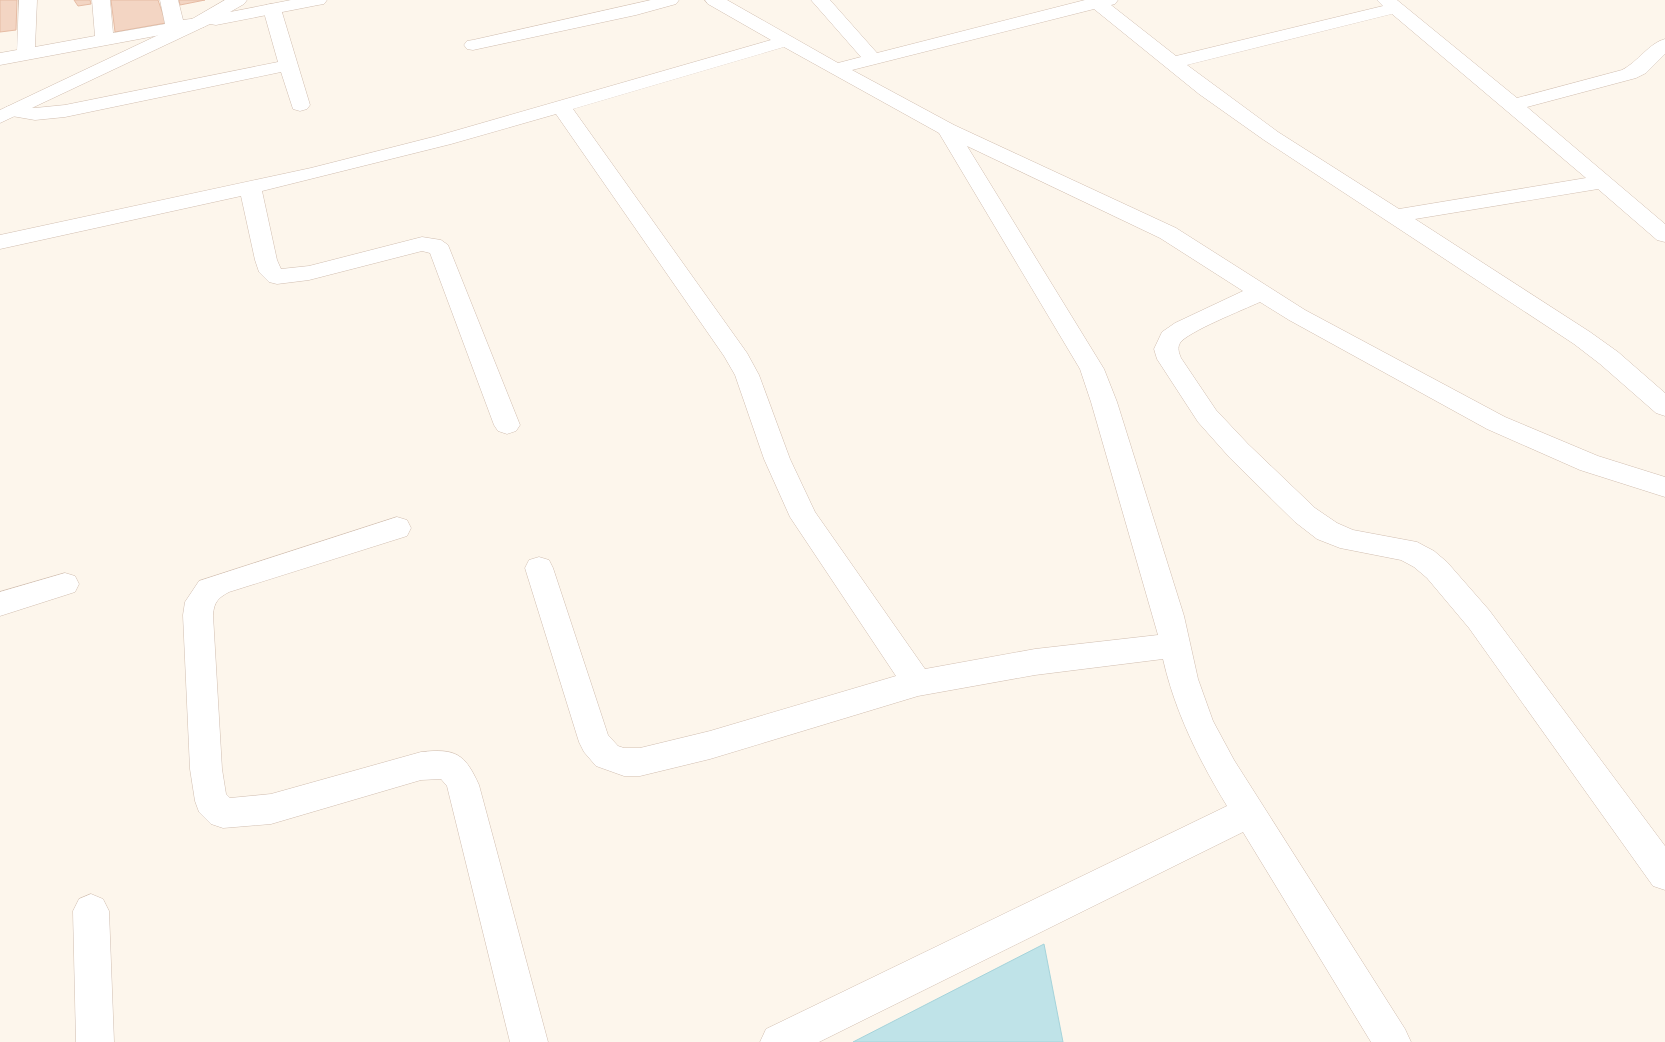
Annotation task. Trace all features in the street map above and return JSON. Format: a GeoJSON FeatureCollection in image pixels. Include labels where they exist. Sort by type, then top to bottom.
{"type":"FeatureCollection","features":[{"type":"Feature","properties":{"kind":"street"},"geometry":{"type":"LineString","coordinates":[[26,54],[28,0]]}},
{"type":"Feature","properties":{"kind":"street"},"geometry":{"type":"LineString","coordinates":[[101,0],[104,39]]}},
{"type":"Feature","properties":{"kind":"street"},"geometry":{"type":"LineString","coordinates":[[169,0],[176,26]]}},
{"type":"Feature","properties":{"kind":"street"},"geometry":{"type":"LineString","coordinates":[[6,114],[198,23],[238,0]]}},
{"type":"Feature","properties":{"kind":"street"},"geometry":{"type":"LineString","coordinates":[[0,59],[318,0]]}},
{"type":"Feature","properties":{"kind":"street"},"geometry":{"type":"LineString","coordinates":[[473,45],[636,10],[670,0]]}},
{"type":"Feature","properties":{"kind":"street"},"geometry":{"type":"LineString","coordinates":[[714,0],[834,69],[947,130],[1168,233],[1314,324],[1496,423],[1589,463],[1665,487]]}},
{"type":"Feature","properties":{"kind":"street"},"geometry":{"type":"LineString","coordinates":[[820,0],[873,59]]}},
{"type":"Feature","properties":{"kind":"street"},"geometry":{"type":"LineString","coordinates":[[834,69],[1100,1],[1206,90],[1271,136],[1582,338],[1665,407]]}},
{"type":"Feature","properties":{"kind":"street"},"geometry":{"type":"LineString","coordinates":[[1172,63],[1391,4],[1513,105],[1665,236]]}},
{"type":"Feature","properties":{"kind":"street"},"geometry":{"type":"LineString","coordinates":[[272,9],[300,104]]}},
{"type":"Feature","properties":{"kind":"street"},"geometry":{"type":"LineString","coordinates":[[0,242],[250,187],[444,140],[786,41]]}},
{"type":"Feature","properties":{"kind":"street"},"geometry":{"type":"LineString","coordinates":[[1513,105],[1629,74],[1639,69],[1665,44]]}},
{"type":"Feature","properties":{"kind":"street"},"geometry":{"type":"LineString","coordinates":[[6,114],[65,111],[289,65]]}},
{"type":"Feature","properties":{"kind":"street"},"geometry":{"type":"LineString","coordinates":[[561,106],[735,353],[747,375],[778,459],[804,517],[918,683]]}},
{"type":"Feature","properties":{"kind":"street"},"geometry":{"type":"LineString","coordinates":[[947,130],[1092,369],[1104,402],[1169,616],[1184,679],[1199,725],[1223,770],[1392,1042]]}},
{"type":"Feature","properties":{"kind":"street"},"geometry":{"type":"LineString","coordinates":[[1396,216],[1601,182]]}},
{"type":"Feature","properties":{"kind":"street"},"geometry":{"type":"LineString","coordinates":[[250,187],[266,260],[270,272],[277,277],[309,273],[422,244],[433,245],[440,250],[507,425]]}},
{"type":"Feature","properties":{"kind":"street"},"geometry":{"type":"LineString","coordinates":[[1261,292],[1183,328],[1170,338],[1166,349],[1169,359],[1208,416],[1239,451],[1305,515],[1327,531],[1350,540],[1407,550],[1424,559],[1437,570],[1479,619],[1665,874]]}},
{"type":"Feature","properties":{"kind":"street"},"geometry":{"type":"LineString","coordinates":[[397,528],[237,577],[209,589],[200,602],[198,615],[206,769],[212,801],[224,813],[239,813],[271,809],[420,766],[446,764],[457,772],[463,785],[529,1042]]}},
{"type":"Feature","properties":{"kind":"street"},"geometry":{"type":"LineString","coordinates":[[539,568],[596,742],[607,756],[624,762],[640,762],[710,745],[918,683],[1035,662],[1175,645]]}},
{"type":"Feature","properties":{"kind":"street"},"geometry":{"type":"LineString","coordinates":[[0,604],[65,584]]}},
{"type":"Feature","properties":{"kind":"street"},"geometry":{"type":"LineString","coordinates":[[779,1042],[1249,812]]}},
{"type":"Feature","properties":{"kind":"street"},"geometry":{"type":"LineString","coordinates":[[91,911],[95,1042]]}},
{"type":"Feature","properties":{"kind":"water"},"geometry":{"type":"Polygon","coordinates":[[[1044,944],[1063,1042],[853,1042],[1044,944]]]}},
{"type":"Feature","properties":{"kind":"building"},"geometry":{"type":"Polygon","coordinates":[[[0,0],[17,0],[16,30],[0,32],[0,0]]]}},
{"type":"Feature","properties":{"kind":"building"},"geometry":{"type":"Polygon","coordinates":[[[74,0],[90,0],[91,4],[78,6],[74,0]]]}},
{"type":"Feature","properties":{"kind":"building"},"geometry":{"type":"Polygon","coordinates":[[[111,0],[158,0],[166,23],[115,32],[111,0]]]}},
{"type":"Feature","properties":{"kind":"building"},"geometry":{"type":"Polygon","coordinates":[[[179,0],[205,0],[180,5],[179,0]]]}}]}
